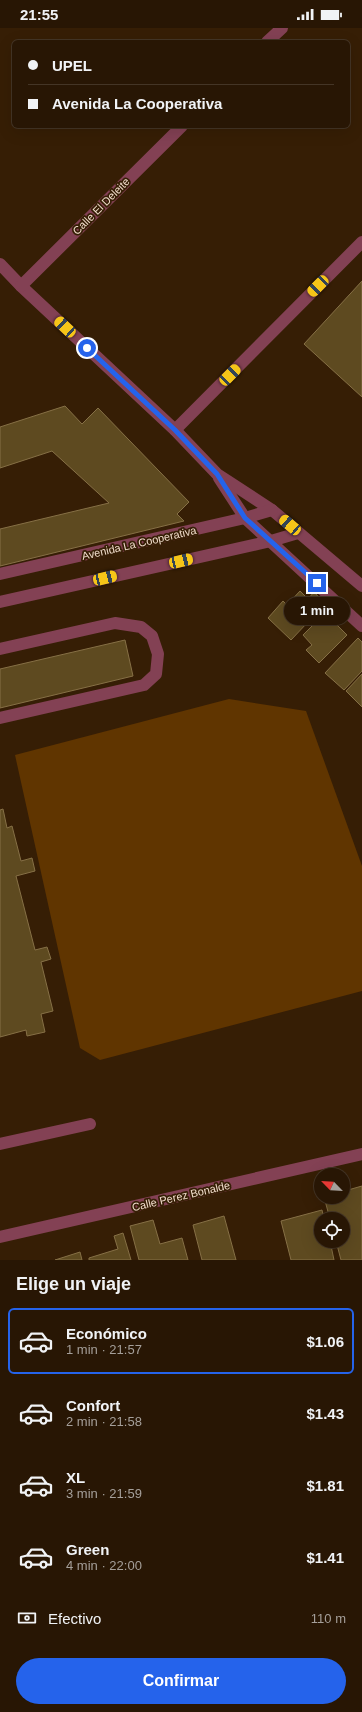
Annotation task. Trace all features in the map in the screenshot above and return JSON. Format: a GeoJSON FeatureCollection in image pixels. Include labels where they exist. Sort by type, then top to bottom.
{"type":"FeatureCollection","features":[{"type":"Feature","properties":{"kind":"street"},"geometry":{"type":"LineString","coordinates":[[269,40],[282,28]]}},
{"type":"Feature","properties":{"kind":"street","name":"Calle El Deleite"},"geometry":{"type":"LineString","coordinates":[[21,286],[180,128]]}},
{"type":"Feature","properties":{"kind":"street"},"geometry":{"type":"LineString","coordinates":[[175,430],[362,242]]}},
{"type":"Feature","properties":{"kind":"street"},"geometry":{"type":"LineString","coordinates":[[0,264],[21,286],[175,430],[217,474],[245,518],[362,626]]}},
{"type":"Feature","properties":{"kind":"street"},"geometry":{"type":"LineString","coordinates":[[217,474],[272,510],[362,586]]}},
{"type":"Feature","properties":{"kind":"street","name":"Avenida La Cooperativa"},"geometry":{"type":"LineString","coordinates":[[0,574],[245,518],[272,510]]}},
{"type":"Feature","properties":{"kind":"street"},"geometry":{"type":"LineString","coordinates":[[0,602],[271,541],[298,533]]}},
{"type":"Feature","properties":{"kind":"street"},"geometry":{"type":"LineString","coordinates":[[0,649],[115,623],[141,627],[152,636],[158,654],[156,674],[144,685],[0,718]]}},
{"type":"Feature","properties":{"kind":"street"},"geometry":{"type":"LineString","coordinates":[[0,1144],[90,1124]]}},
{"type":"Feature","properties":{"kind":"street","name":"Calle Perez Bonalde"},"geometry":{"type":"LineString","coordinates":[[0,1237],[362,1154]]}},
{"type":"Feature","properties":{"kind":"shaded area"},"geometry":{"type":"Polygon","coordinates":[[[229,699],[306,711],[362,866],[362,991],[100,1060],[80,1048],[15,755],[229,699]]]}},
{"type":"Feature","properties":{"kind":"building"},"geometry":{"type":"Polygon","coordinates":[[[362,281],[362,397],[304,344],[362,281]]]}},
{"type":"Feature","properties":{"kind":"building"},"geometry":{"type":"Polygon","coordinates":[[[65,406],[82,424],[98,408],[189,502],[177,514],[184,521],[0,566],[0,529],[109,503],[52,451],[0,468],[0,427],[65,406]]]}},
{"type":"Feature","properties":{"kind":"building"},"geometry":{"type":"Polygon","coordinates":[[[300,591],[308,599],[314,592],[325,604],[291,640],[268,618],[283,601],[287,605],[300,591]]]}},
{"type":"Feature","properties":{"kind":"building"},"geometry":{"type":"Polygon","coordinates":[[[325,613],[347,635],[319,663],[306,650],[312,645],[303,635],[325,613]]]}},
{"type":"Feature","properties":{"kind":"building"},"geometry":{"type":"Polygon","coordinates":[[[358,638],[362,642],[362,671],[344,690],[325,673],[358,638]]]}},
{"type":"Feature","properties":{"kind":"building"},"geometry":{"type":"Polygon","coordinates":[[[125,640],[133,676],[0,708],[0,669],[125,640]]]}},
{"type":"Feature","properties":{"kind":"building"},"geometry":{"type":"Polygon","coordinates":[[[362,674],[362,707],[346,691],[362,674]]]}},
{"type":"Feature","properties":{"kind":"building"},"geometry":{"type":"Polygon","coordinates":[[[3,809],[7,828],[12,826],[21,861],[32,858],[35,871],[16,876],[35,950],[47,947],[51,959],[41,962],[53,1011],[41,1014],[45,1032],[27,1036],[26,1030],[0,1037],[0,810],[3,809]]]}},
{"type":"Feature","properties":{"kind":"building"},"geometry":{"type":"Polygon","coordinates":[[[362,1186],[362,1260],[341,1260],[338,1248],[350,1248],[350,1212],[328,1212],[326,1204],[350,1204],[350,1189],[362,1186]]]}},
{"type":"Feature","properties":{"kind":"building"},"geometry":{"type":"Polygon","coordinates":[[[314,1212],[314,1248],[331,1248],[334,1260],[291,1260],[281,1221],[314,1212]]]}},
{"type":"Feature","properties":{"kind":"building"},"geometry":{"type":"Polygon","coordinates":[[[224,1216],[236,1260],[202,1260],[193,1225],[224,1216]]]}},
{"type":"Feature","properties":{"kind":"building"},"geometry":{"type":"Polygon","coordinates":[[[153,1220],[160,1244],[182,1238],[188,1260],[139,1260],[130,1226],[153,1220]]]}},
{"type":"Feature","properties":{"kind":"building"},"geometry":{"type":"Polygon","coordinates":[[[123,1233],[131,1260],[89,1260],[89,1258],[118,1249],[114,1236],[123,1233]]]}},
{"type":"Feature","properties":{"kind":"building"},"geometry":{"type":"Polygon","coordinates":[[[80,1252],[82,1260],[55,1260],[80,1252]]]}},
{"type":"Feature","properties":{"kind":"route"},"geometry":{"type":"LineString","coordinates":[[87,348],[175,430],[217,474],[245,518],[317,583]]}}]}
